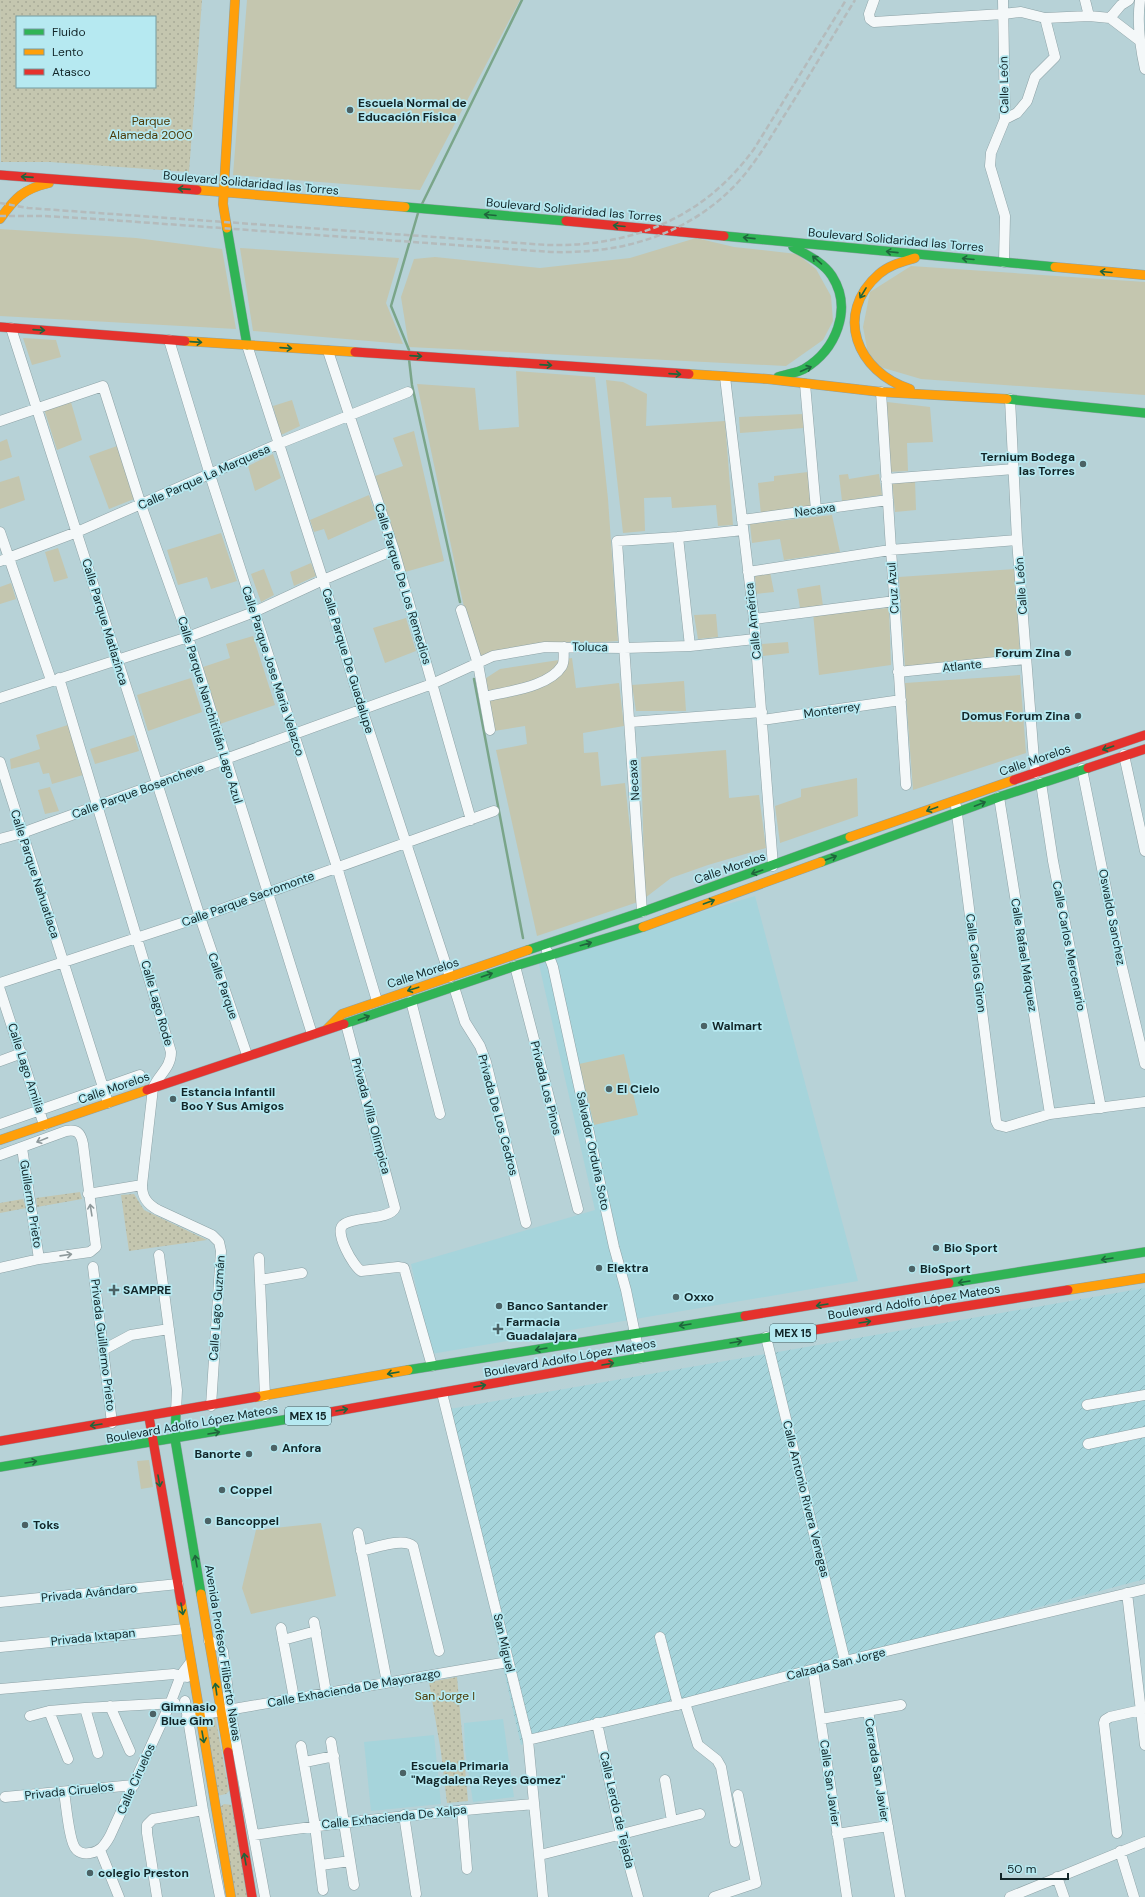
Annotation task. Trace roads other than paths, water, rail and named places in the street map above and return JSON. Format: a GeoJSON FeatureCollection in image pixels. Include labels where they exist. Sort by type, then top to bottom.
{"type":"FeatureCollection","features":[{"type":"Feature","properties":{"kind":"main road"},"geometry":{"type":"LineString","coordinates":[[235,0],[223,191],[224,211],[247,345]]}},
{"type":"Feature","properties":{"kind":"main road"},"geometry":{"type":"LineString","coordinates":[[206,190],[216,181],[224,168]]}},
{"type":"Feature","properties":{"kind":"main road","name":"Boulevard Solidaridad las Torres"},"geometry":{"type":"LineString","coordinates":[[0,175],[223,191],[670,230],[931,256],[1145,275]]}},
{"type":"Feature","properties":{"kind":"main road"},"geometry":{"type":"LineString","coordinates":[[0,218],[18,195],[26,190],[63,180]]}},
{"type":"Feature","properties":{"kind":"main road"},"geometry":{"type":"LineString","coordinates":[[765,240],[803,251],[818,260],[831,275],[836,284],[841,311],[835,339],[819,362],[803,371],[768,379]]}},
{"type":"Feature","properties":{"kind":"main road"},"geometry":{"type":"LineString","coordinates":[[922,393],[891,382],[870,365],[860,347],[855,329],[854,318],[855,309],[862,295],[878,273],[901,261],[931,256]]}},
{"type":"Feature","properties":{"kind":"main road"},"geometry":{"type":"LineString","coordinates":[[0,327],[328,351],[768,379],[881,392],[922,393],[1010,399],[1145,413]]}},
{"type":"Feature","properties":{"kind":"main road","name":"Calle Morelos"},"geometry":{"type":"LineString","coordinates":[[327,1029],[333,1021],[342,1014],[377,1001],[642,912],[955,800],[1145,735]]}},
{"type":"Feature","properties":{"kind":"main road","name":"Calle Morelos"},"geometry":{"type":"LineString","coordinates":[[0,1140],[247,1055],[346,1024],[515,966],[623,934],[998,797],[1145,749]]}},
{"type":"Feature","properties":{"kind":"main road","name":"Boulevard Adolfo López Mateos"},"geometry":{"type":"LineString","coordinates":[[0,1441],[149,1417],[432,1366],[635,1333],[790,1310],[1145,1252]]}},
{"type":"Feature","properties":{"kind":"main road","name":"Boulevard Adolfo López Mateos"},"geometry":{"type":"LineString","coordinates":[[0,1467],[175,1440],[442,1392],[766,1337],[1145,1278]]}},
{"type":"Feature","properties":{"kind":"main road","name":"Avenida Profesor Filiberto Navas"},"geometry":{"type":"LineString","coordinates":[[176,1412],[175,1440],[234,1798],[252,1897]]}},
{"type":"Feature","properties":{"kind":"main road"},"geometry":{"type":"LineString","coordinates":[[149,1417],[152,1443],[178,1584],[190,1663],[231,1897]]}},
{"type":"Feature","properties":{"kind":"main road"},"geometry":{"type":"LineString","coordinates":[[214,1801],[234,1798]]}},
{"type":"Feature","properties":{"kind":"street"},"geometry":{"type":"LineString","coordinates":[[874,0],[869,14],[870,19],[874,22],[1021,12],[1045,18],[1089,16],[1110,18],[1140,41]]}},
{"type":"Feature","properties":{"kind":"street","name":"Calle León"},"geometry":{"type":"LineString","coordinates":[[1003,0],[1005,119],[991,153],[990,166],[1005,216],[1004,262]]}},
{"type":"Feature","properties":{"kind":"street"},"geometry":{"type":"LineString","coordinates":[[1085,0],[1089,16]]}},
{"type":"Feature","properties":{"kind":"street"},"geometry":{"type":"LineString","coordinates":[[1110,18],[1121,5],[1129,0]]}},
{"type":"Feature","properties":{"kind":"street"},"geometry":{"type":"LineString","coordinates":[[1140,0],[1138,10],[1140,41],[1145,70]]}},
{"type":"Feature","properties":{"kind":"street"},"geometry":{"type":"LineString","coordinates":[[1005,119],[1017,113],[1027,101],[1035,77],[1055,57],[1045,18]]}},
{"type":"Feature","properties":{"kind":"street","name":"Calle Parque Matlazinca"},"geometry":{"type":"LineString","coordinates":[[11,328],[200,917]]}},
{"type":"Feature","properties":{"kind":"street","name":"Calle Parque Jose Maria Velazco"},"geometry":{"type":"LineString","coordinates":[[169,340],[210,475],[337,867],[377,1001]]}},
{"type":"Feature","properties":{"kind":"street","name":"Calle Parque De Guadalupe"},"geometry":{"type":"LineString","coordinates":[[247,345],[362,709],[450,977]]}},
{"type":"Feature","properties":{"kind":"street","name":"Calle Parque De Los Remedios"},"geometry":{"type":"LineString","coordinates":[[328,351],[394,550],[470,820]]}},
{"type":"Feature","properties":{"kind":"street","name":"Calle América"},"geometry":{"type":"LineString","coordinates":[[725,377],[754,619],[773,866]]}},
{"type":"Feature","properties":{"kind":"street"},"geometry":{"type":"LineString","coordinates":[[805,384],[816,510]]}},
{"type":"Feature","properties":{"kind":"street","name":"Calle Parque Nanchititlán Lago Azul"},"geometry":{"type":"LineString","coordinates":[[36,408],[101,385],[103,387],[141,505],[188,636],[225,760],[312,1034]]}},
{"type":"Feature","properties":{"kind":"street","name":"Calle Parque La Marquesa"},"geometry":{"type":"LineString","coordinates":[[4,560],[77,532],[278,444],[408,392]]}},
{"type":"Feature","properties":{"kind":"street","name":"Cruz Azul"},"geometry":{"type":"LineString","coordinates":[[881,392],[906,785]]}},
{"type":"Feature","properties":{"kind":"street","name":"Calle León"},"geometry":{"type":"LineString","coordinates":[[1010,399],[1017,540],[1035,773]]}},
{"type":"Feature","properties":{"kind":"street"},"geometry":{"type":"LineString","coordinates":[[0,421],[36,408]]}},
{"type":"Feature","properties":{"kind":"street"},"geometry":{"type":"LineString","coordinates":[[886,479],[1014,469]]}},
{"type":"Feature","properties":{"kind":"street","name":"Necaxa"},"geometry":{"type":"LineString","coordinates":[[642,912],[617,541],[678,537],[816,510],[888,500]]}},
{"type":"Feature","properties":{"kind":"street","name":"Calle Lago Rode"},"geometry":{"type":"LineString","coordinates":[[0,532],[4,560],[55,679],[99,805],[171,1052],[168,1066],[156,1081],[154,1088]]}},
{"type":"Feature","properties":{"kind":"street"},"geometry":{"type":"LineString","coordinates":[[678,537],[690,646]]}},
{"type":"Feature","properties":{"kind":"street"},"geometry":{"type":"LineString","coordinates":[[748,572],[890,550],[1017,540]]}},
{"type":"Feature","properties":{"kind":"street"},"geometry":{"type":"LineString","coordinates":[[0,698],[188,636],[254,612],[322,580],[394,550]]}},
{"type":"Feature","properties":{"kind":"street"},"geometry":{"type":"LineString","coordinates":[[754,619],[895,601]]}},
{"type":"Feature","properties":{"kind":"street"},"geometry":{"type":"LineString","coordinates":[[461,610],[478,664],[490,730]]}},
{"type":"Feature","properties":{"kind":"street","name":"Toluca"},"geometry":{"type":"LineString","coordinates":[[432,684],[493,656],[521,651],[564,647],[624,648],[690,646],[755,639]]}},
{"type":"Feature","properties":{"kind":"street"},"geometry":{"type":"LineString","coordinates":[[485,697],[545,681],[554,675],[563,664],[564,647]]}},
{"type":"Feature","properties":{"kind":"street","name":"Atlante"},"geometry":{"type":"LineString","coordinates":[[898,672],[1026,659]]}},
{"type":"Feature","properties":{"kind":"street","name":"Calle Parque Bosencheve"},"geometry":{"type":"LineString","coordinates":[[0,839],[22,833],[157,785],[432,684]]}},
{"type":"Feature","properties":{"kind":"street","name":"Monterrey"},"geometry":{"type":"LineString","coordinates":[[630,722],[762,716],[900,700]]}},
{"type":"Feature","properties":{"kind":"street"},"geometry":{"type":"LineString","coordinates":[[1124,755],[1145,850]]}},
{"type":"Feature","properties":{"kind":"street","name":"Calle Parque Nahuatlaca"},"geometry":{"type":"LineString","coordinates":[[0,762],[108,1103]]}},
{"type":"Feature","properties":{"kind":"street","name":"Oswaldo Sanchez"},"geometry":{"type":"LineString","coordinates":[[1082,769],[1121,963],[1145,1064]]}},
{"type":"Feature","properties":{"kind":"street","name":"Calle Carlos Mercenario"},"geometry":{"type":"LineString","coordinates":[[1042,783],[1052,860],[1101,1108]]}},
{"type":"Feature","properties":{"kind":"street","name":"Calle Rafael Márquez"},"geometry":{"type":"LineString","coordinates":[[998,797],[1050,1114]]}},
{"type":"Feature","properties":{"kind":"street","name":"Calle Carlos Giron"},"geometry":{"type":"LineString","coordinates":[[955,800],[996,1121],[998,1125],[1006,1127],[1050,1114]]}},
{"type":"Feature","properties":{"kind":"street","name":"Calle Parque Sacromonte"},"geometry":{"type":"LineString","coordinates":[[0,983],[200,917],[494,811]]}},
{"type":"Feature","properties":{"kind":"street","name":"Calle Parque"},"geometry":{"type":"LineString","coordinates":[[200,917],[247,1055]]}},
{"type":"Feature","properties":{"kind":"street","name":"Salvador Orduña Soto"},"geometry":{"type":"LineString","coordinates":[[546,945],[640,1358]]}},
{"type":"Feature","properties":{"kind":"street","name":"Privada Los Pinos"},"geometry":{"type":"LineString","coordinates":[[515,966],[578,1210]]}},
{"type":"Feature","properties":{"kind":"street","name":"Privada De Los Cedros"},"geometry":{"type":"LineString","coordinates":[[454,987],[465,1022],[480,1046],[486,1062],[526,1223]]}},
{"type":"Feature","properties":{"kind":"street","name":"Calle Lago Amilia"},"geometry":{"type":"LineString","coordinates":[[0,990],[22,1052],[44,1125]]}},
{"type":"Feature","properties":{"kind":"street"},"geometry":{"type":"LineString","coordinates":[[411,1001],[440,1114]]}},
{"type":"Feature","properties":{"kind":"street","name":"Privada Villa Olimpica"},"geometry":{"type":"LineString","coordinates":[[346,1024],[395,1208],[390,1214],[350,1221],[342,1226],[340,1231],[342,1242],[354,1264],[362,1271],[398,1267],[404,1268],[432,1366]]}},
{"type":"Feature","properties":{"kind":"street"},"geometry":{"type":"LineString","coordinates":[[0,1061],[22,1052]]}},
{"type":"Feature","properties":{"kind":"street"},"geometry":{"type":"LineString","coordinates":[[0,1124],[140,1075]]}},
{"type":"Feature","properties":{"kind":"street","name":"Calle Lago Guzmán"},"geometry":{"type":"LineString","coordinates":[[154,1088],[142,1184],[143,1197],[151,1206],[212,1235],[219,1242],[221,1251],[210,1406]]}},
{"type":"Feature","properties":{"kind":"street"},"geometry":{"type":"LineString","coordinates":[[1050,1114],[1145,1102]]}},
{"type":"Feature","properties":{"kind":"street"},"geometry":{"type":"LineString","coordinates":[[0,1155],[66,1131],[75,1130],[79,1133],[83,1144],[96,1249],[90,1252],[39,1259],[0,1268]]}},
{"type":"Feature","properties":{"kind":"street","name":"Guillermo Prieto"},"geometry":{"type":"LineString","coordinates":[[22,1148],[39,1259]]}},
{"type":"Feature","properties":{"kind":"street"},"geometry":{"type":"LineString","coordinates":[[88,1194],[142,1184]]}},
{"type":"Feature","properties":{"kind":"street"},"geometry":{"type":"LineString","coordinates":[[159,1255],[177,1390],[176,1412]]}},
{"type":"Feature","properties":{"kind":"street"},"geometry":{"type":"LineString","coordinates":[[259,1258],[265,1396]]}},
{"type":"Feature","properties":{"kind":"street","name":"Privada Guillermo Prieto"},"geometry":{"type":"LineString","coordinates":[[93,1267],[112,1423]]}},
{"type":"Feature","properties":{"kind":"street"},"geometry":{"type":"LineString","coordinates":[[260,1280],[302,1273]]}},
{"type":"Feature","properties":{"kind":"street"},"geometry":{"type":"LineString","coordinates":[[103,1350],[131,1335],[169,1329]]}},
{"type":"Feature","properties":{"kind":"street","name":"Calle Antonio Rivera Venegas"},"geometry":{"type":"LineString","coordinates":[[766,1337],[846,1660]]}},
{"type":"Feature","properties":{"kind":"street","name":"San Miguel"},"geometry":{"type":"LineString","coordinates":[[442,1392],[528,1740],[543,1897]]}},
{"type":"Feature","properties":{"kind":"street"},"geometry":{"type":"LineString","coordinates":[[1087,1405],[1145,1396]]}},
{"type":"Feature","properties":{"kind":"street"},"geometry":{"type":"LineString","coordinates":[[1088,1444],[1145,1432]]}},
{"type":"Feature","properties":{"kind":"street"},"geometry":{"type":"LineString","coordinates":[[358,1533],[387,1682]]}},
{"type":"Feature","properties":{"kind":"street"},"geometry":{"type":"LineString","coordinates":[[361,1551],[400,1542],[406,1542],[413,1546],[439,1651]]}},
{"type":"Feature","properties":{"kind":"street","name":"Privada Avándaro"},"geometry":{"type":"LineString","coordinates":[[0,1602],[178,1584]]}},
{"type":"Feature","properties":{"kind":"street","name":"Calzada San Jorge"},"geometry":{"type":"LineString","coordinates":[[528,1740],[681,1704],[846,1660],[1145,1589]]}},
{"type":"Feature","properties":{"kind":"street"},"geometry":{"type":"LineString","coordinates":[[1127,1593],[1145,1745]]}},
{"type":"Feature","properties":{"kind":"street"},"geometry":{"type":"LineString","coordinates":[[283,1640],[315,1626],[326,1692]]}},
{"type":"Feature","properties":{"kind":"street"},"geometry":{"type":"LineString","coordinates":[[281,1628],[294,1698]]}},
{"type":"Feature","properties":{"kind":"street","name":"Privada Ixtapan"},"geometry":{"type":"LineString","coordinates":[[0,1647],[185,1629]]}},
{"type":"Feature","properties":{"kind":"street"},"geometry":{"type":"LineString","coordinates":[[660,1637],[681,1704],[698,1745],[718,1760],[721,1768],[735,1842]]}},
{"type":"Feature","properties":{"kind":"street"},"geometry":{"type":"LineString","coordinates":[[209,1641],[217,1644],[223,1651],[230,1709],[265,1897]]}},
{"type":"Feature","properties":{"kind":"street","name":"Calle Exhacienda De Mayorazgo"},"geometry":{"type":"LineString","coordinates":[[187,1717],[508,1662]]}},
{"type":"Feature","properties":{"kind":"street","name":"Calle Ciruelos"},"geometry":{"type":"LineString","coordinates":[[100,1850],[110,1836],[170,1704],[181,1675],[190,1663]]}},
{"type":"Feature","properties":{"kind":"street","name":"Calle San Javier"},"geometry":{"type":"LineString","coordinates":[[813,1670],[847,1897]]}},
{"type":"Feature","properties":{"kind":"street"},"geometry":{"type":"LineString","coordinates":[[0,1688],[174,1674],[193,1678]]}},
{"type":"Feature","properties":{"kind":"street"},"geometry":{"type":"LineString","coordinates":[[30,1716],[50,1711],[110,1706],[170,1704],[197,1699]]}},
{"type":"Feature","properties":{"kind":"street"},"geometry":{"type":"LineString","coordinates":[[185,1701],[203,1810],[220,1897]]}},
{"type":"Feature","properties":{"kind":"street"},"geometry":{"type":"LineString","coordinates":[[821,1718],[902,1705]]}},
{"type":"Feature","properties":{"kind":"street"},"geometry":{"type":"LineString","coordinates":[[110,1706],[130,1751]]}},
{"type":"Feature","properties":{"kind":"street"},"geometry":{"type":"LineString","coordinates":[[84,1708],[98,1753]]}},
{"type":"Feature","properties":{"kind":"street"},"geometry":{"type":"LineString","coordinates":[[1117,1833],[1104,1723],[1105,1720],[1110,1717],[1141,1710]]}},
{"type":"Feature","properties":{"kind":"street"},"geometry":{"type":"LineString","coordinates":[[50,1711],[68,1759]]}},
{"type":"Feature","properties":{"kind":"street","name":"Cerrada San Javier"},"geometry":{"type":"LineString","coordinates":[[837,1834],[888,1826],[868,1711]]}},
{"type":"Feature","properties":{"kind":"street","name":"Calle Lerdo de Tejada"},"geometry":{"type":"LineString","coordinates":[[597,1723],[621,1835],[638,1897]]}},
{"type":"Feature","properties":{"kind":"street"},"geometry":{"type":"LineString","coordinates":[[331,1742],[354,1885]]}},
{"type":"Feature","properties":{"kind":"street"},"geometry":{"type":"LineString","coordinates":[[301,1746],[305,1762],[321,1865],[323,1890]]}},
{"type":"Feature","properties":{"kind":"street"},"geometry":{"type":"LineString","coordinates":[[305,1762],[334,1756]]}},
{"type":"Feature","properties":{"kind":"street"},"geometry":{"type":"LineString","coordinates":[[665,1780],[672,1821]]}},
{"type":"Feature","properties":{"kind":"street","name":"Privada Ciruelos"},"geometry":{"type":"LineString","coordinates":[[5,1798],[134,1785]]}},
{"type":"Feature","properties":{"kind":"street"},"geometry":{"type":"LineString","coordinates":[[64,1792],[72,1840],[75,1849],[81,1853],[87,1854],[100,1850],[119,1897]]}},
{"type":"Feature","properties":{"kind":"street"},"geometry":{"type":"LineString","coordinates":[[714,1897],[727,1896],[756,1884],[738,1795]]}},
{"type":"Feature","properties":{"kind":"street","name":"Calle Exhacienda De Xalpa"},"geometry":{"type":"LineString","coordinates":[[254,1835],[404,1815],[534,1804]]}},
{"type":"Feature","properties":{"kind":"street"},"geometry":{"type":"LineString","coordinates":[[157,1897],[147,1825],[153,1819],[203,1810]]}},
{"type":"Feature","properties":{"kind":"street"},"geometry":{"type":"LineString","coordinates":[[462,1810],[467,1869]]}},
{"type":"Feature","properties":{"kind":"street"},"geometry":{"type":"LineString","coordinates":[[540,1855],[700,1814]]}},
{"type":"Feature","properties":{"kind":"street"},"geometry":{"type":"LineString","coordinates":[[404,1815],[416,1894]]}},
{"type":"Feature","properties":{"kind":"street"},"geometry":{"type":"LineString","coordinates":[[888,1826],[900,1897]]}},
{"type":"Feature","properties":{"kind":"street"},"geometry":{"type":"LineString","coordinates":[[1010,1897],[1145,1842]]}},
{"type":"Feature","properties":{"kind":"street"},"geometry":{"type":"LineString","coordinates":[[1120,1851],[1134,1897]]}},
{"type":"Feature","properties":{"kind":"street"},"geometry":{"type":"LineString","coordinates":[[321,1865],[350,1861]]}},
{"type":"Feature","properties":{"kind":"street"},"geometry":{"type":"LineString","coordinates":[[1057,1877],[1064,1897]]}},
{"type":"Feature","properties":{"kind":"waterway"},"geometry":{"type":"LineString","coordinates":[[422,204],[522,0]]}},
{"type":"Feature","properties":{"kind":"waterway"},"geometry":{"type":"LineString","coordinates":[[409,350],[391,306],[418,213]]}},
{"type":"Feature","properties":{"kind":"waterway"},"geometry":{"type":"LineString","coordinates":[[409,359],[412,385],[460,602]]}},
{"type":"Feature","properties":{"kind":"waterway"},"geometry":{"type":"LineString","coordinates":[[474,679],[523,938]]}},
{"type":"Feature","properties":{"kind":"railway"},"geometry":{"type":"LineString","coordinates":[[0,203],[28,208],[547,245],[608,241],[636,234],[663,224],[688,211],[712,194],[734,173],[754,149],[846,0]]}},
{"type":"Feature","properties":{"kind":"railway"},"geometry":{"type":"LineString","coordinates":[[0,216],[43,216],[97,219],[551,252],[577,252],[629,245],[653,238],[677,228],[720,200],[739,181],[752,166],[855,0]]}},
{"type":"Feature","properties":{"kind":"place","name":"Escuela Normal de Educación Física"},"geometry":{"type":"Point","coordinates":[350,110]}},
{"type":"Feature","properties":{"kind":"place","name":"Ternium Bodega las Torres"},"geometry":{"type":"Point","coordinates":[1083,464]}},
{"type":"Feature","properties":{"kind":"place","name":"Forum Zina"},"geometry":{"type":"Point","coordinates":[1068,653]}},
{"type":"Feature","properties":{"kind":"place","name":"Domus Forum Zina"},"geometry":{"type":"Point","coordinates":[1078,716]}},
{"type":"Feature","properties":{"kind":"place","name":"Walmart"},"geometry":{"type":"Point","coordinates":[704,1026]}},
{"type":"Feature","properties":{"kind":"place","name":"El Cielo"},"geometry":{"type":"Point","coordinates":[609,1089]}},
{"type":"Feature","properties":{"kind":"place","name":"Estancia Infantil Boo Y Sus Amigos"},"geometry":{"type":"Point","coordinates":[173,1099]}},
{"type":"Feature","properties":{"kind":"place","name":"Bio Sport"},"geometry":{"type":"Point","coordinates":[936,1248]}},
{"type":"Feature","properties":{"kind":"place","name":"Elektra"},"geometry":{"type":"Point","coordinates":[599,1268]}},
{"type":"Feature","properties":{"kind":"place","name":"BioSport"},"geometry":{"type":"Point","coordinates":[912,1269]}},
{"type":"Feature","properties":{"kind":"place","name":"SAMPRE"},"geometry":{"type":"Point","coordinates":[114,1290]}},
{"type":"Feature","properties":{"kind":"place","name":"Oxxo"},"geometry":{"type":"Point","coordinates":[676,1297]}},
{"type":"Feature","properties":{"kind":"place","name":"Banco Santander"},"geometry":{"type":"Point","coordinates":[499,1306]}},
{"type":"Feature","properties":{"kind":"place","name":"Farmacia Guadalajara"},"geometry":{"type":"Point","coordinates":[498,1329]}},
{"type":"Feature","properties":{"kind":"place","name":"Anfora"},"geometry":{"type":"Point","coordinates":[274,1448]}},
{"type":"Feature","properties":{"kind":"place","name":"Banorte"},"geometry":{"type":"Point","coordinates":[249,1454]}},
{"type":"Feature","properties":{"kind":"place","name":"Coppel"},"geometry":{"type":"Point","coordinates":[222,1490]}},
{"type":"Feature","properties":{"kind":"place","name":"Bancoppel"},"geometry":{"type":"Point","coordinates":[208,1521]}},
{"type":"Feature","properties":{"kind":"place","name":"Toks"},"geometry":{"type":"Point","coordinates":[25,1525]}},
{"type":"Feature","properties":{"kind":"place","name":"Gimnasio Blue Gim"},"geometry":{"type":"Point","coordinates":[153,1714]}},
{"type":"Feature","properties":{"kind":"place","name":"Escuela Primaria \"Magdalena Reyes Gomez\""},"geometry":{"type":"Point","coordinates":[403,1773]}},
{"type":"Feature","properties":{"kind":"place","name":"colegio Preston"},"geometry":{"type":"Point","coordinates":[90,1873]}},
{"type":"Feature","properties":{"kind":"park label","name":"Parque Alameda 2000"},"geometry":{"type":"Point","coordinates":[151,128]}},
{"type":"Feature","properties":{"kind":"park label","name":"San Jorge I"},"geometry":{"type":"Point","coordinates":[445,1696]}}]}
